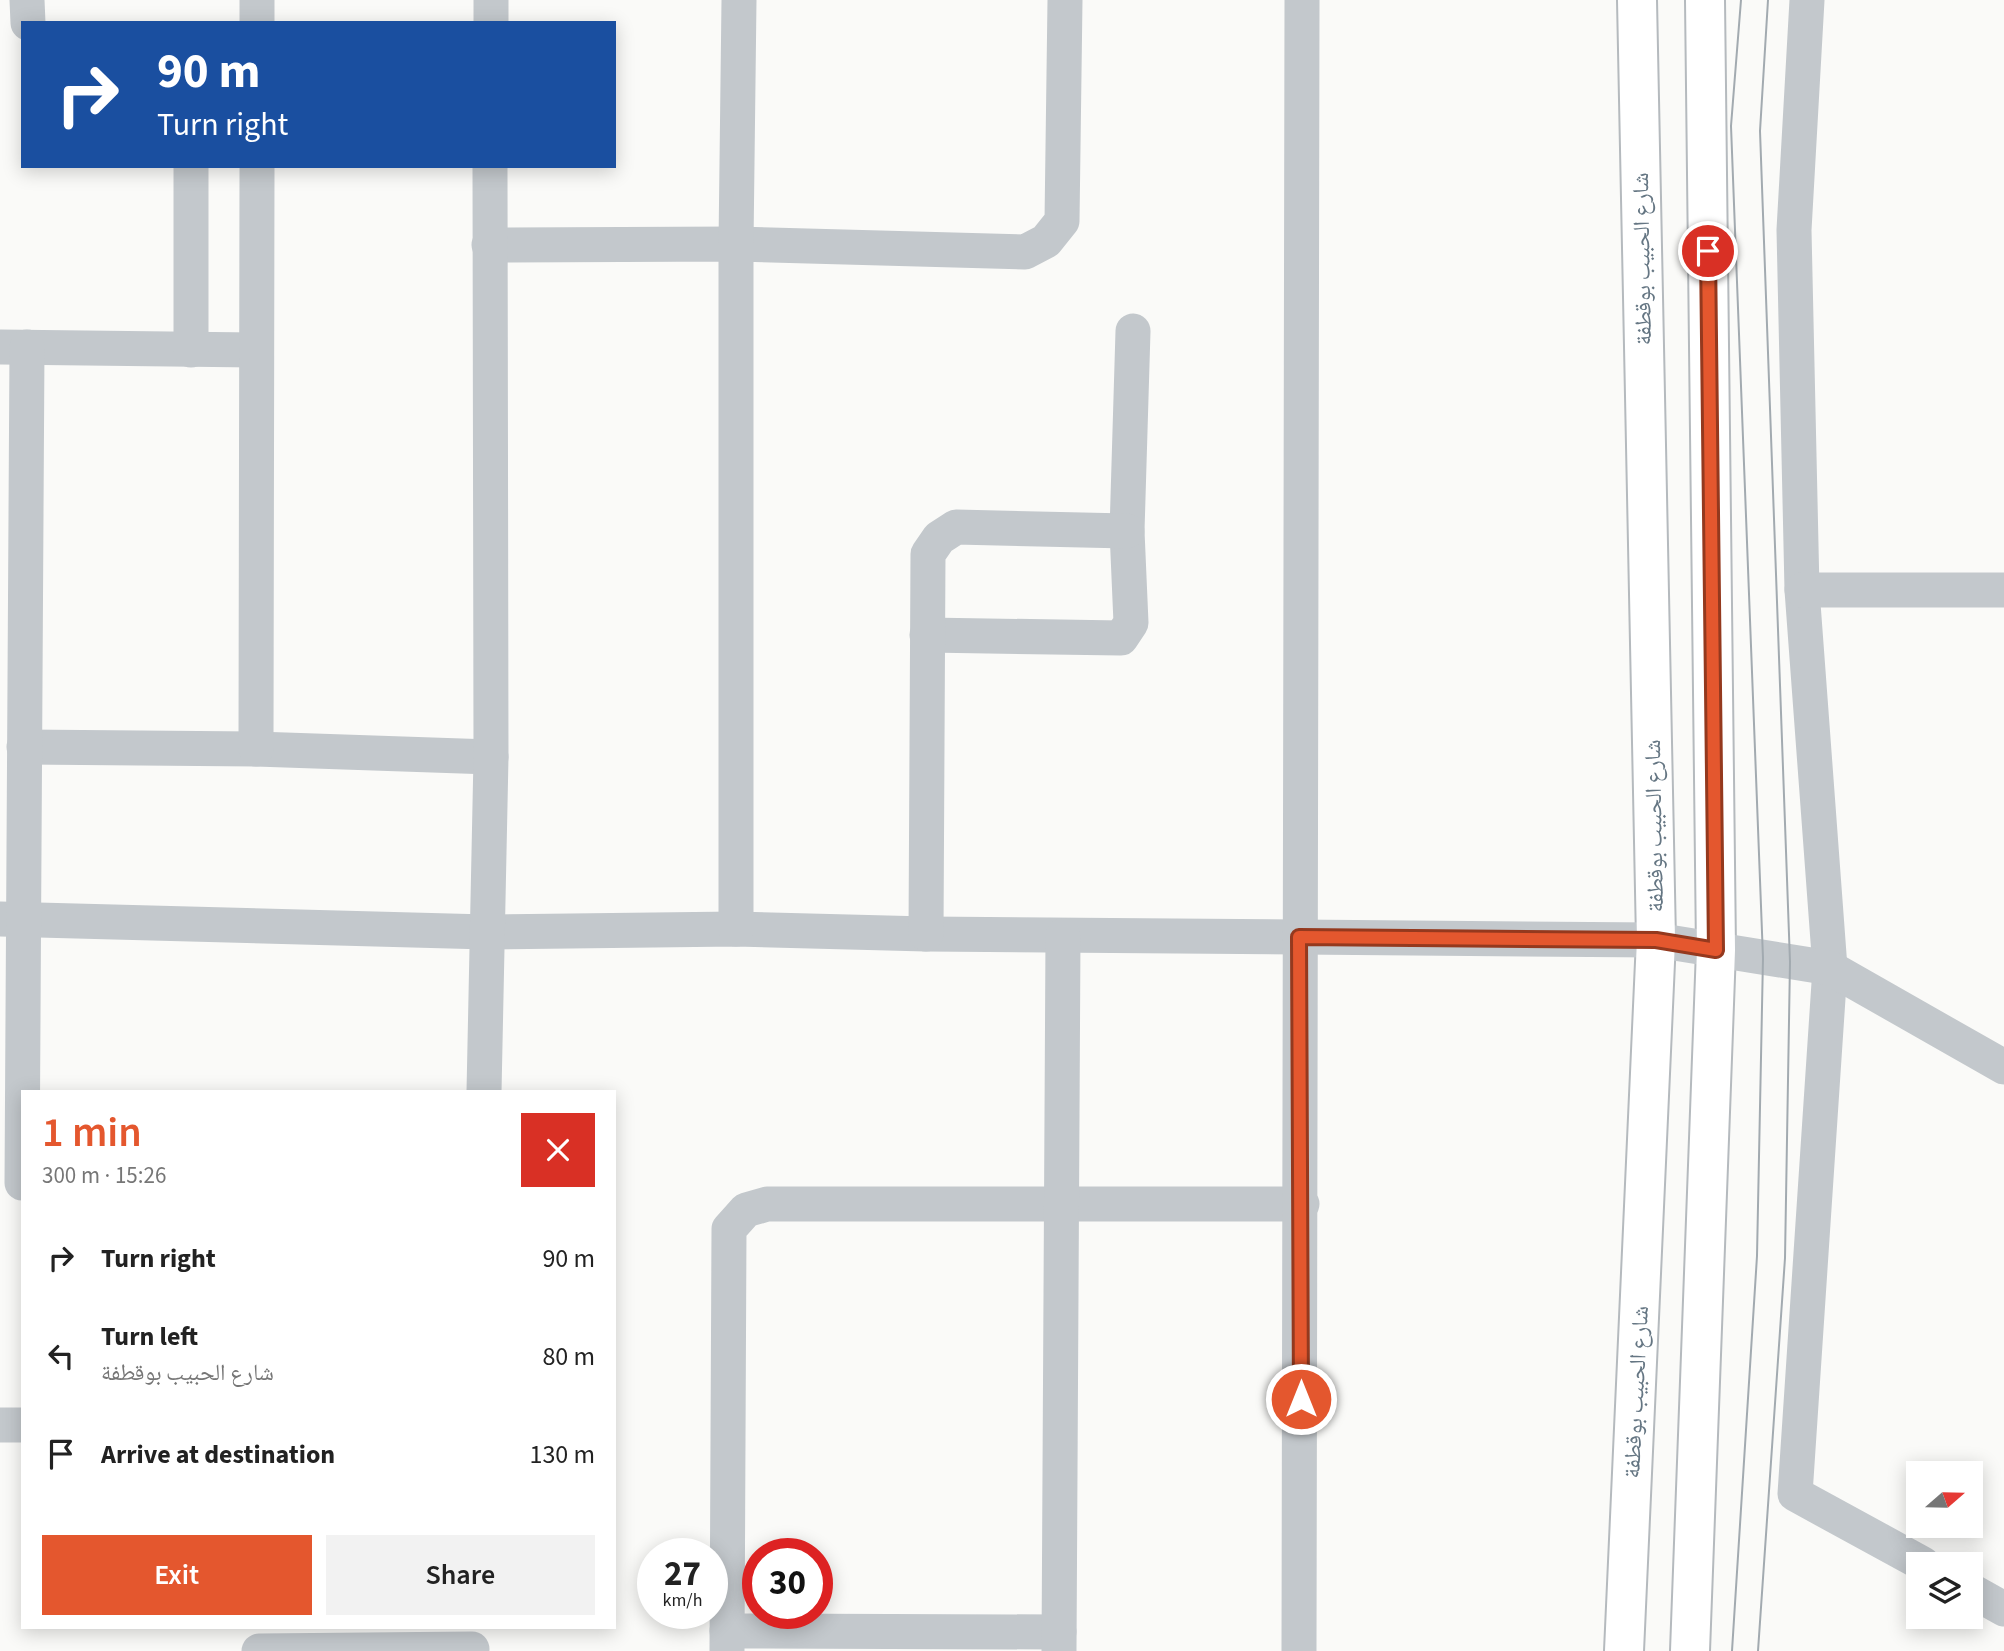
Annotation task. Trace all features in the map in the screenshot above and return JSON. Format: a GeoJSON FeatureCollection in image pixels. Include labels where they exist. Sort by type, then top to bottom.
{"type":"FeatureCollection","features":[{"type":"Feature","properties":{"kind":"main road","name":"شارع الحبيب بوقطفة"},"geometry":{"type":"LineString","coordinates":[[1624,1651],[1656,940],[1637,0]]}},
{"type":"Feature","properties":{"kind":"main road"},"geometry":{"type":"LineString","coordinates":[[1690,1651],[1716,950],[1705,0]]}},
{"type":"Feature","properties":{"kind":"street"},"geometry":{"type":"LineString","coordinates":[[27,0],[27,21]]}},
{"type":"Feature","properties":{"kind":"street"},"geometry":{"type":"LineString","coordinates":[[257,0],[257,21]]}},
{"type":"Feature","properties":{"kind":"street"},"geometry":{"type":"LineString","coordinates":[[491,0],[491,21]]}},
{"type":"Feature","properties":{"kind":"street"},"geometry":{"type":"LineString","coordinates":[[736,929],[736,244],[739,0]]}},
{"type":"Feature","properties":{"kind":"street"},"geometry":{"type":"LineString","coordinates":[[489,246],[736,244],[1025,252],[1046,241],[1062,220],[1065,0]]}},
{"type":"Feature","properties":{"kind":"street"},"geometry":{"type":"LineString","coordinates":[[1299,1651],[1302,1204],[1299,937],[1302,0]]}},
{"type":"Feature","properties":{"kind":"street"},"geometry":{"type":"LineString","coordinates":[[1808,0],[1794,230],[1802,590],[1830,968],[1795,1494],[1906,1555]]}},
{"type":"Feature","properties":{"kind":"street"},"geometry":{"type":"LineString","coordinates":[[191,168],[191,350]]}},
{"type":"Feature","properties":{"kind":"street"},"geometry":{"type":"LineString","coordinates":[[256,749],[257,168]]}},
{"type":"Feature","properties":{"kind":"street"},"geometry":{"type":"LineString","coordinates":[[484,1090],[491,757],[490,168]]}},
{"type":"Feature","properties":{"kind":"street"},"geometry":{"type":"LineString","coordinates":[[927,635],[1121,638],[1131,623],[1127,531],[1133,331]]}},
{"type":"Feature","properties":{"kind":"street"},"geometry":{"type":"LineString","coordinates":[[21,1157],[12,919],[24,747],[13,347],[256,350]]}},
{"type":"Feature","properties":{"kind":"street"},"geometry":{"type":"LineString","coordinates":[[926,934],[928,555],[939,538],[956,527],[1127,531]]}},
{"type":"Feature","properties":{"kind":"street"},"geometry":{"type":"LineString","coordinates":[[1802,590],[2004,590]]}},
{"type":"Feature","properties":{"kind":"street"},"geometry":{"type":"LineString","coordinates":[[24,747],[256,749],[491,757]]}},
{"type":"Feature","properties":{"kind":"street"},"geometry":{"type":"LineString","coordinates":[[12,919],[486,932],[736,929],[1063,936],[1656,940],[1830,968],[2004,1067]]}},
{"type":"Feature","properties":{"kind":"street"},"geometry":{"type":"LineString","coordinates":[[1063,936],[1061,1202],[1059,1642],[727,1641],[729,1229],[746,1210],[767,1204],[1061,1202],[1302,1204]]}},
{"type":"Feature","properties":{"kind":"street"},"geometry":{"type":"LineString","coordinates":[[0,1185],[21,1183]]}},
{"type":"Feature","properties":{"kind":"street"},"geometry":{"type":"LineString","coordinates":[[0,1425],[21,1425]]}},
{"type":"Feature","properties":{"kind":"street"},"geometry":{"type":"LineString","coordinates":[[1983,1597],[2004,1609]]}},
{"type":"Feature","properties":{"kind":"street"},"geometry":{"type":"LineString","coordinates":[[259,1651],[472,1642]]}},
{"type":"Feature","properties":{"kind":"tram line"},"geometry":{"type":"LineString","coordinates":[[1732,1651],[1757,1256],[1763,958],[1731,126],[1741,0]]}},
{"type":"Feature","properties":{"kind":"tram line"},"geometry":{"type":"LineString","coordinates":[[1758,1651],[1785,1258],[1790,962],[1760,131],[1768,0]]}},
{"type":"Feature","properties":{"kind":"route"},"geometry":{"type":"LineString","coordinates":[[1301,1399],[1299,937],[1656,940],[1716,950],[1708,251]]}}]}
